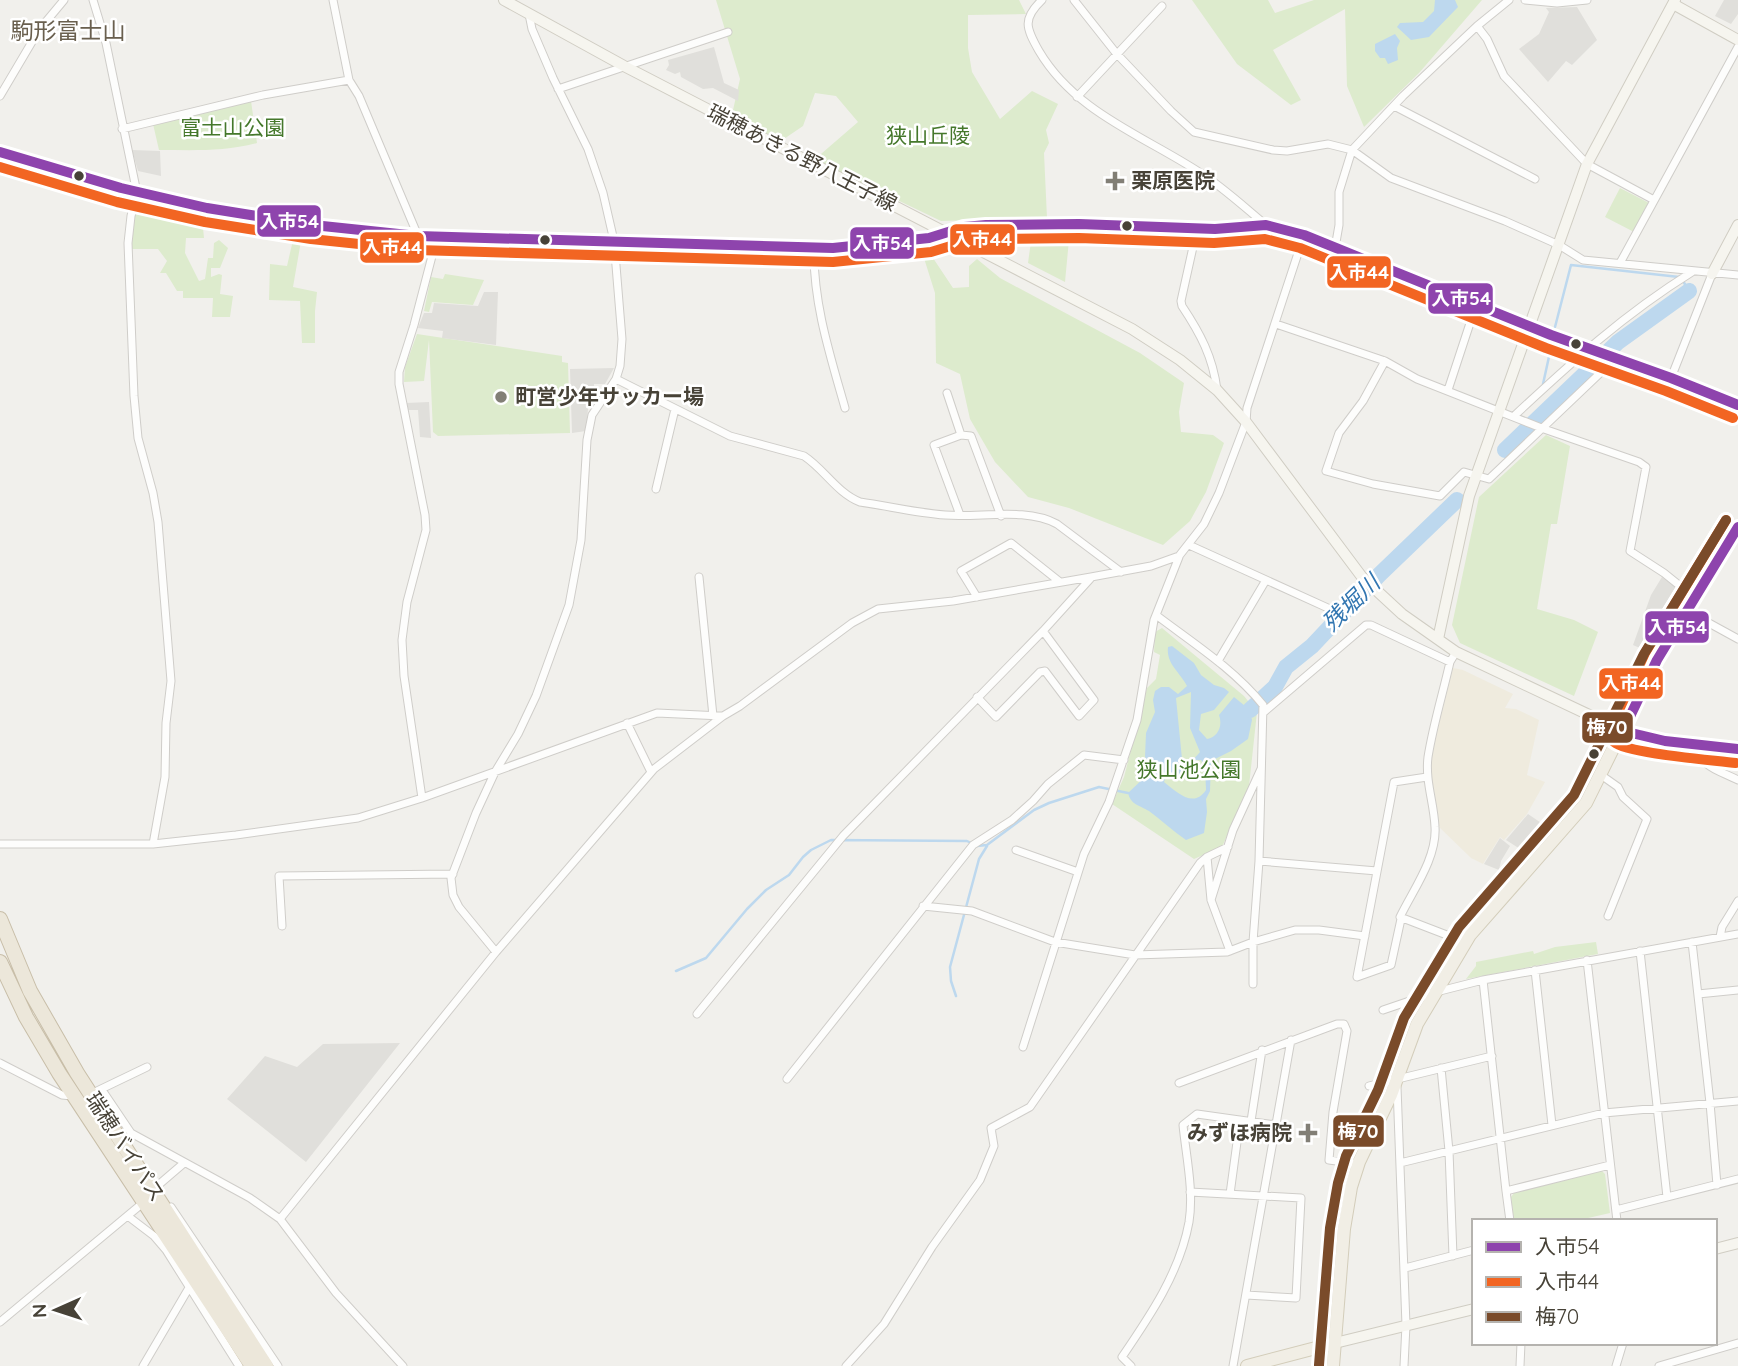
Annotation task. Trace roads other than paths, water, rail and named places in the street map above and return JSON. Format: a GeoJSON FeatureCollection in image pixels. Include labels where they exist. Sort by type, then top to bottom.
{"type":"FeatureCollection","features":[{"type":"Feature","properties":{"kind":"highway","name":"瑞穂バイパス"},"geometry":{"type":"LineString","coordinates":[[0,919],[30,991],[89,1093],[144,1202],[241,1338],[266,1366]]}},
{"type":"Feature","properties":{"kind":"highway","name":"瑞穂バイパス"},"geometry":{"type":"LineString","coordinates":[[0,962],[26,1017],[89,1093],[152,1184],[241,1338],[252,1366]]}},
{"type":"Feature","properties":{"kind":"main road"},"geometry":{"type":"LineString","coordinates":[[1333,1366],[1344,1228],[1351,1186],[1358,1164],[1397,1079],[1414,1030],[1465,942],[1577,814],[1601,775],[1657,660],[1738,527]]}},
{"type":"Feature","properties":{"kind":"main road"},"geometry":{"type":"LineString","coordinates":[[1247,1366],[1335,1343]]}},
{"type":"Feature","properties":{"kind":"street"},"geometry":{"type":"LineString","coordinates":[[0,96],[3,82],[39,30],[64,0]]}},
{"type":"Feature","properties":{"kind":"street"},"geometry":{"type":"LineString","coordinates":[[93,0],[106,43],[136,193],[128,243],[134,396],[138,438],[153,493],[161,548],[171,681],[166,723],[165,777],[153,844]]}},
{"type":"Feature","properties":{"kind":"street"},"geometry":{"type":"LineString","coordinates":[[333,0],[349,79],[359,96],[418,236]]}},
{"type":"Feature","properties":{"kind":"street","name":"瑞穂あきる野八王子線"},"geometry":{"type":"LineString","coordinates":[[504,0],[624,66],[1132,328],[1180,360],[1217,390],[1246,422],[1362,577],[1379,595],[1438,639],[1453,657],[1623,731],[1665,741],[1738,749]]}},
{"type":"Feature","properties":{"kind":"street"},"geometry":{"type":"LineString","coordinates":[[496,952],[459,907],[451,886],[453,874],[495,772],[537,696],[569,605],[581,540],[587,440],[592,415],[616,379],[622,339],[614,241],[596,168],[558,89],[522,0]]}},
{"type":"Feature","properties":{"kind":"street"},"geometry":{"type":"LineString","coordinates":[[1042,0],[1030,11],[1027,20],[1031,36],[1051,68],[1077,97],[1106,118],[1199,172],[1266,225]]}},
{"type":"Feature","properties":{"kind":"street"},"geometry":{"type":"LineString","coordinates":[[1074,0],[1116,53],[1171,111],[1195,132],[1273,150],[1287,151],[1328,144],[1352,150],[1391,178],[1505,221],[1583,260],[1738,275]]}},
{"type":"Feature","properties":{"kind":"street"},"geometry":{"type":"LineString","coordinates":[[1335,248],[1339,225],[1339,192],[1352,150],[1476,26],[1509,0]]}},
{"type":"Feature","properties":{"kind":"street"},"geometry":{"type":"LineString","coordinates":[[1525,0],[1587,0]]}},
{"type":"Feature","properties":{"kind":"street"},"geometry":{"type":"LineString","coordinates":[[1438,639],[1463,517],[1476,474],[1587,164],[1672,1],[1738,40]]}},
{"type":"Feature","properties":{"kind":"street"},"geometry":{"type":"LineString","coordinates":[[1077,97],[1162,6]]}},
{"type":"Feature","properties":{"kind":"street"},"geometry":{"type":"LineString","coordinates":[[1476,26],[1486,39],[1504,76],[1587,164],[1654,200]]}},
{"type":"Feature","properties":{"kind":"street"},"geometry":{"type":"LineString","coordinates":[[558,89],[728,32]]}},
{"type":"Feature","properties":{"kind":"street"},"geometry":{"type":"LineString","coordinates":[[1620,263],[1738,47]]}},
{"type":"Feature","properties":{"kind":"street"},"geometry":{"type":"LineString","coordinates":[[122,129],[262,95],[349,79]]}},
{"type":"Feature","properties":{"kind":"street"},"geometry":{"type":"LineString","coordinates":[[1394,106],[1535,180]]}},
{"type":"Feature","properties":{"kind":"street"},"geometry":{"type":"LineString","coordinates":[[0,152],[136,193],[187,204],[351,230],[418,236],[814,248],[874,245],[929,238],[964,227],[986,225],[1030,223],[1197,229],[1266,225],[1304,235],[1530,326],[1671,377],[1738,405]]}},
{"type":"Feature","properties":{"kind":"street"},"geometry":{"type":"LineString","coordinates":[[1671,377],[1712,274],[1738,225]]}},
{"type":"Feature","properties":{"kind":"street"},"geometry":{"type":"LineString","coordinates":[[1197,229],[1181,300],[1209,351],[1217,390]]}},
{"type":"Feature","properties":{"kind":"street"},"geometry":{"type":"LineString","coordinates":[[1023,1046],[1078,872],[1124,760],[1140,707],[1156,615],[1179,556],[1204,524],[1219,493],[1246,422],[1247,408],[1304,235]]}},
{"type":"Feature","properties":{"kind":"street"},"geometry":{"type":"LineString","coordinates":[[422,798],[404,676],[402,640],[407,602],[426,522],[399,384],[399,372],[437,237]]}},
{"type":"Feature","properties":{"kind":"street"},"geometry":{"type":"LineString","coordinates":[[1726,248],[1738,242]]}},
{"type":"Feature","properties":{"kind":"street"},"geometry":{"type":"LineString","coordinates":[[814,248],[816,293],[822,326],[845,408]]}},
{"type":"Feature","properties":{"kind":"street"},"geometry":{"type":"LineString","coordinates":[[1516,417],[1590,348],[1651,298],[1692,272]]}},
{"type":"Feature","properties":{"kind":"street"},"geometry":{"type":"LineString","coordinates":[[1448,390],[1476,304]]}},
{"type":"Feature","properties":{"kind":"street"},"geometry":{"type":"LineString","coordinates":[[1276,324],[1385,361],[1417,379],[1539,427],[1639,462],[1646,467],[1630,551],[1695,598]]}},
{"type":"Feature","properties":{"kind":"street"},"geometry":{"type":"LineString","coordinates":[[1385,361],[1363,401],[1339,433],[1326,471],[1373,484],[1440,496],[1464,472],[1489,479],[1539,427],[1614,357]]}},
{"type":"Feature","properties":{"kind":"street"},"geometry":{"type":"LineString","coordinates":[[616,379],[730,436],[804,456],[851,499],[946,516],[1028,516],[1045,519],[1057,524],[1121,572]]}},
{"type":"Feature","properties":{"kind":"street"},"geometry":{"type":"LineString","coordinates":[[947,393],[961,435]]}},
{"type":"Feature","properties":{"kind":"street"},"geometry":{"type":"LineString","coordinates":[[656,489],[675,409]]}},
{"type":"Feature","properties":{"kind":"street"},"geometry":{"type":"LineString","coordinates":[[960,515],[934,445],[961,435],[971,436],[1001,516]]}},
{"type":"Feature","properties":{"kind":"street"},"geometry":{"type":"LineString","coordinates":[[978,597],[961,571],[1011,542],[1060,582]]}},
{"type":"Feature","properties":{"kind":"street"},"geometry":{"type":"LineString","coordinates":[[1189,545],[1330,609]]}},
{"type":"Feature","properties":{"kind":"street"},"geometry":{"type":"LineString","coordinates":[[280,1219],[496,952],[651,772],[723,716],[859,619],[878,609],[978,597],[1121,572],[1159,565],[1179,556]]}},
{"type":"Feature","properties":{"kind":"street"},"geometry":{"type":"LineString","coordinates":[[699,577],[713,716]]}},
{"type":"Feature","properties":{"kind":"street"},"geometry":{"type":"LineString","coordinates":[[697,1014],[843,836],[1043,631],[1091,577]]}},
{"type":"Feature","properties":{"kind":"street"},"geometry":{"type":"LineString","coordinates":[[1218,661],[1266,580]]}},
{"type":"Feature","properties":{"kind":"street"},"geometry":{"type":"LineString","coordinates":[[1687,611],[1738,639]]}},
{"type":"Feature","properties":{"kind":"street"},"geometry":{"type":"LineString","coordinates":[[1156,615],[1218,661],[1252,691],[1263,709],[1253,984]]}},
{"type":"Feature","properties":{"kind":"street"},"geometry":{"type":"LineString","coordinates":[[1263,709],[1366,625],[1453,657],[1429,756],[1427,777],[1435,827],[1431,854],[1400,917],[1391,965],[1357,977],[1394,782],[1427,777]]}},
{"type":"Feature","properties":{"kind":"street"},"geometry":{"type":"LineString","coordinates":[[977,698],[996,718],[1045,671],[1079,716],[1094,700],[1043,631]]}},
{"type":"Feature","properties":{"kind":"street"},"geometry":{"type":"LineString","coordinates":[[0,844],[153,844],[358,818],[422,798],[657,713],[723,716]]}},
{"type":"Feature","properties":{"kind":"street"},"geometry":{"type":"LineString","coordinates":[[627,723],[651,772]]}},
{"type":"Feature","properties":{"kind":"street"},"geometry":{"type":"LineString","coordinates":[[1698,745],[1699,757],[1703,763],[1738,780]]}},
{"type":"Feature","properties":{"kind":"street"},"geometry":{"type":"LineString","coordinates":[[787,1079],[974,844],[1012,820],[1048,784],[1084,755],[1124,760]]}},
{"type":"Feature","properties":{"kind":"street"},"geometry":{"type":"LineString","coordinates":[[1211,900],[1233,830],[1263,765]]}},
{"type":"Feature","properties":{"kind":"street"},"geometry":{"type":"LineString","coordinates":[[1601,775],[1618,788],[1623,797],[1647,819],[1608,916]]}},
{"type":"Feature","properties":{"kind":"street"},"geometry":{"type":"LineString","coordinates":[[846,1366],[884,1324],[932,1247],[980,1180],[994,1146],[991,1128],[1030,1107],[1135,955],[1207,857],[1228,847]]}},
{"type":"Feature","properties":{"kind":"street"},"geometry":{"type":"LineString","coordinates":[[1016,850],[1078,872]]}},
{"type":"Feature","properties":{"kind":"street"},"geometry":{"type":"LineString","coordinates":[[1207,857],[1211,900],[1230,951]]}},
{"type":"Feature","properties":{"kind":"street"},"geometry":{"type":"LineString","coordinates":[[1259,861],[1377,871]]}},
{"type":"Feature","properties":{"kind":"street"},"geometry":{"type":"LineString","coordinates":[[282,926],[279,876],[453,874]]}},
{"type":"Feature","properties":{"kind":"street"},"geometry":{"type":"LineString","coordinates":[[1720,937],[1722,927],[1738,901]]}},
{"type":"Feature","properties":{"kind":"street"},"geometry":{"type":"LineString","coordinates":[[923,906],[965,910],[1055,942],[1135,955],[1230,951],[1294,930],[1319,930],[1365,936]]}},
{"type":"Feature","properties":{"kind":"street"},"geometry":{"type":"LineString","coordinates":[[1401,919],[1465,942]]}},
{"type":"Feature","properties":{"kind":"street"},"geometry":{"type":"LineString","coordinates":[[1383,1010],[1483,980],[1738,934]]}},
{"type":"Feature","properties":{"kind":"street"},"geometry":{"type":"LineString","coordinates":[[1692,942],[1717,1185]]}},
{"type":"Feature","properties":{"kind":"street"},"geometry":{"type":"LineString","coordinates":[[1640,951],[1667,1197]]}},
{"type":"Feature","properties":{"kind":"street"},"geometry":{"type":"LineString","coordinates":[[1587,960],[1616,1219]]}},
{"type":"Feature","properties":{"kind":"street"},"geometry":{"type":"LineString","coordinates":[[1535,970],[1552,1125]]}},
{"type":"Feature","properties":{"kind":"street"},"geometry":{"type":"LineString","coordinates":[[1483,980],[1510,1219]]}},
{"type":"Feature","properties":{"kind":"street"},"geometry":{"type":"LineString","coordinates":[[1698,994],[1738,990]]}},
{"type":"Feature","properties":{"kind":"street"},"geometry":{"type":"LineString","coordinates":[[1179,1083],[1337,1024],[1346,1027],[1333,1112],[1329,1160],[1358,1164]]}},
{"type":"Feature","properties":{"kind":"street"},"geometry":{"type":"LineString","coordinates":[[1233,1366],[1291,1040]]}},
{"type":"Feature","properties":{"kind":"street"},"geometry":{"type":"LineString","coordinates":[[1251,1121],[1262,1050]]}},
{"type":"Feature","properties":{"kind":"street"},"geometry":{"type":"LineString","coordinates":[[1369,1086],[1492,1056]]}},
{"type":"Feature","properties":{"kind":"street"},"geometry":{"type":"LineString","coordinates":[[0,1063],[62,1095],[89,1093],[147,1068]]}},
{"type":"Feature","properties":{"kind":"street"},"geometry":{"type":"LineString","coordinates":[[1441,1068],[1449,1151],[1453,1256]]}},
{"type":"Feature","properties":{"kind":"street"},"geometry":{"type":"LineString","coordinates":[[1397,1079],[1405,1268],[1404,1366]]}},
{"type":"Feature","properties":{"kind":"street"},"geometry":{"type":"LineString","coordinates":[[89,1093],[131,1133],[250,1198],[280,1219],[336,1293],[403,1366]]}},
{"type":"Feature","properties":{"kind":"street"},"geometry":{"type":"LineString","coordinates":[[1400,1163],[1604,1113],[1738,1101]]}},
{"type":"Feature","properties":{"kind":"street"},"geometry":{"type":"LineString","coordinates":[[1130,1366],[1122,1357],[1141,1330],[1179,1260],[1189,1221],[1190,1192],[1183,1125],[1197,1114],[1276,1125]]}},
{"type":"Feature","properties":{"kind":"street"},"geometry":{"type":"LineString","coordinates":[[1230,1194],[1240,1120]]}},
{"type":"Feature","properties":{"kind":"street"},"geometry":{"type":"LineString","coordinates":[[184,1163],[152,1184],[192,1236],[278,1366]]}},
{"type":"Feature","properties":{"kind":"street"},"geometry":{"type":"LineString","coordinates":[[1506,1191],[1610,1165]]}},
{"type":"Feature","properties":{"kind":"street"},"geometry":{"type":"LineString","coordinates":[[1616,1210],[1738,1179]]}},
{"type":"Feature","properties":{"kind":"street"},"geometry":{"type":"LineString","coordinates":[[1190,1192],[1301,1199],[1296,1298],[1246,1295]]}},
{"type":"Feature","properties":{"kind":"street"},"geometry":{"type":"LineString","coordinates":[[0,1322],[144,1202]]}},
{"type":"Feature","properties":{"kind":"street"},"geometry":{"type":"LineString","coordinates":[[129,1217],[154,1236],[190,1286],[239,1366]]}},
{"type":"Feature","properties":{"kind":"street"},"geometry":{"type":"LineString","coordinates":[[1717,1248],[1738,1243]]}},
{"type":"Feature","properties":{"kind":"street"},"geometry":{"type":"LineString","coordinates":[[1405,1268],[1472,1251]]}},
{"type":"Feature","properties":{"kind":"street"},"geometry":{"type":"LineString","coordinates":[[143,1366],[190,1286]]}},
{"type":"Feature","properties":{"kind":"street"},"geometry":{"type":"LineString","coordinates":[[1335,1343],[1472,1309]]}},
{"type":"Feature","properties":{"kind":"street"},"geometry":{"type":"LineString","coordinates":[[1659,1366],[1738,1343]]}},
{"type":"Feature","properties":{"kind":"street"},"geometry":{"type":"LineString","coordinates":[[1520,1366],[1521,1345]]}},
{"type":"Feature","properties":{"kind":"street"},"geometry":{"type":"LineString","coordinates":[[1616,1366],[1622,1345]]}},
{"type":"Feature","properties":{"kind":"water"},"geometry":{"type":"Polygon","coordinates":[[[1435,0],[1455,0],[1458,7],[1429,37],[1411,40],[1397,27],[1400,23],[1423,22],[1434,11],[1435,0]]]}},
{"type":"Feature","properties":{"kind":"water"},"geometry":{"type":"Polygon","coordinates":[[[1395,34],[1400,41],[1397,48],[1398,60],[1388,64],[1385,58],[1380,58],[1375,51],[1375,44],[1395,34]]]}},
{"type":"Feature","properties":{"kind":"water"},"geometry":{"type":"Polygon","coordinates":[[[1172,646],[1194,663],[1201,675],[1214,685],[1229,692],[1214,710],[1201,714],[1199,730],[1207,739],[1219,730],[1219,715],[1234,697],[1250,710],[1252,720],[1248,739],[1211,761],[1204,833],[1186,840],[1133,802],[1128,793],[1155,771],[1145,757],[1146,733],[1155,712],[1155,691],[1161,687],[1169,687],[1178,694],[1187,686],[1171,663],[1168,647],[1172,646]],[[1191,692],[1176,698],[1182,759],[1187,762],[1200,752],[1190,728],[1191,692]],[[1196,760],[1183,774],[1176,777],[1166,776],[1164,782],[1185,797],[1201,796],[1206,790],[1205,766],[1201,760],[1196,760]]]}},
{"type":"Feature","properties":{"kind":"waterway"},"geometry":{"type":"LineString","coordinates":[[1555,327],[1571,265],[1679,277]]}},
{"type":"Feature","properties":{"kind":"waterway"},"geometry":{"type":"LineString","coordinates":[[1683,281],[1689,291]]}},
{"type":"Feature","properties":{"kind":"waterway","name":"残堀川"},"geometry":{"type":"LineString","coordinates":[[1505,450],[1618,342],[1689,291]]}},
{"type":"Feature","properties":{"kind":"waterway"},"geometry":{"type":"LineString","coordinates":[[1543,384],[1552,343]]}},
{"type":"Feature","properties":{"kind":"waterway","name":"残堀川"},"geometry":{"type":"LineString","coordinates":[[1250,710],[1275,687],[1286,667],[1312,646],[1379,575],[1457,500]]}},
{"type":"Feature","properties":{"kind":"waterway"},"geometry":{"type":"LineString","coordinates":[[977,846],[987,845],[1034,810],[1049,803],[1099,787],[1128,793]]}},
{"type":"Feature","properties":{"kind":"waterway"},"geometry":{"type":"LineString","coordinates":[[676,971],[706,958],[766,890],[789,875],[811,850],[831,840],[971,843]]}},
{"type":"Feature","properties":{"kind":"waterway"},"geometry":{"type":"LineString","coordinates":[[956,996],[950,967],[979,859],[987,846]]}},
{"type":"Feature","properties":{"kind":"place","name":"栗原医院"},"geometry":{"type":"Point","coordinates":[1115,181]}},
{"type":"Feature","properties":{"kind":"place","name":"町営少年サッカー場"},"geometry":{"type":"Point","coordinates":[501,397]}},
{"type":"Feature","properties":{"kind":"place","name":"みずほ病院"},"geometry":{"type":"Point","coordinates":[1308,1133]}},
{"type":"Feature","properties":{"kind":"district","name":"駒形富士山"},"geometry":{"type":"Point","coordinates":[68,31]}},
{"type":"Feature","properties":{"kind":"park label","name":"富士山公園"},"geometry":{"type":"Point","coordinates":[233,128]}},
{"type":"Feature","properties":{"kind":"park label","name":"狭山丘陵"},"geometry":{"type":"Point","coordinates":[928,136]}},
{"type":"Feature","properties":{"kind":"park label","name":"狭山池公園"},"geometry":{"type":"Point","coordinates":[1189,770]}}]}
